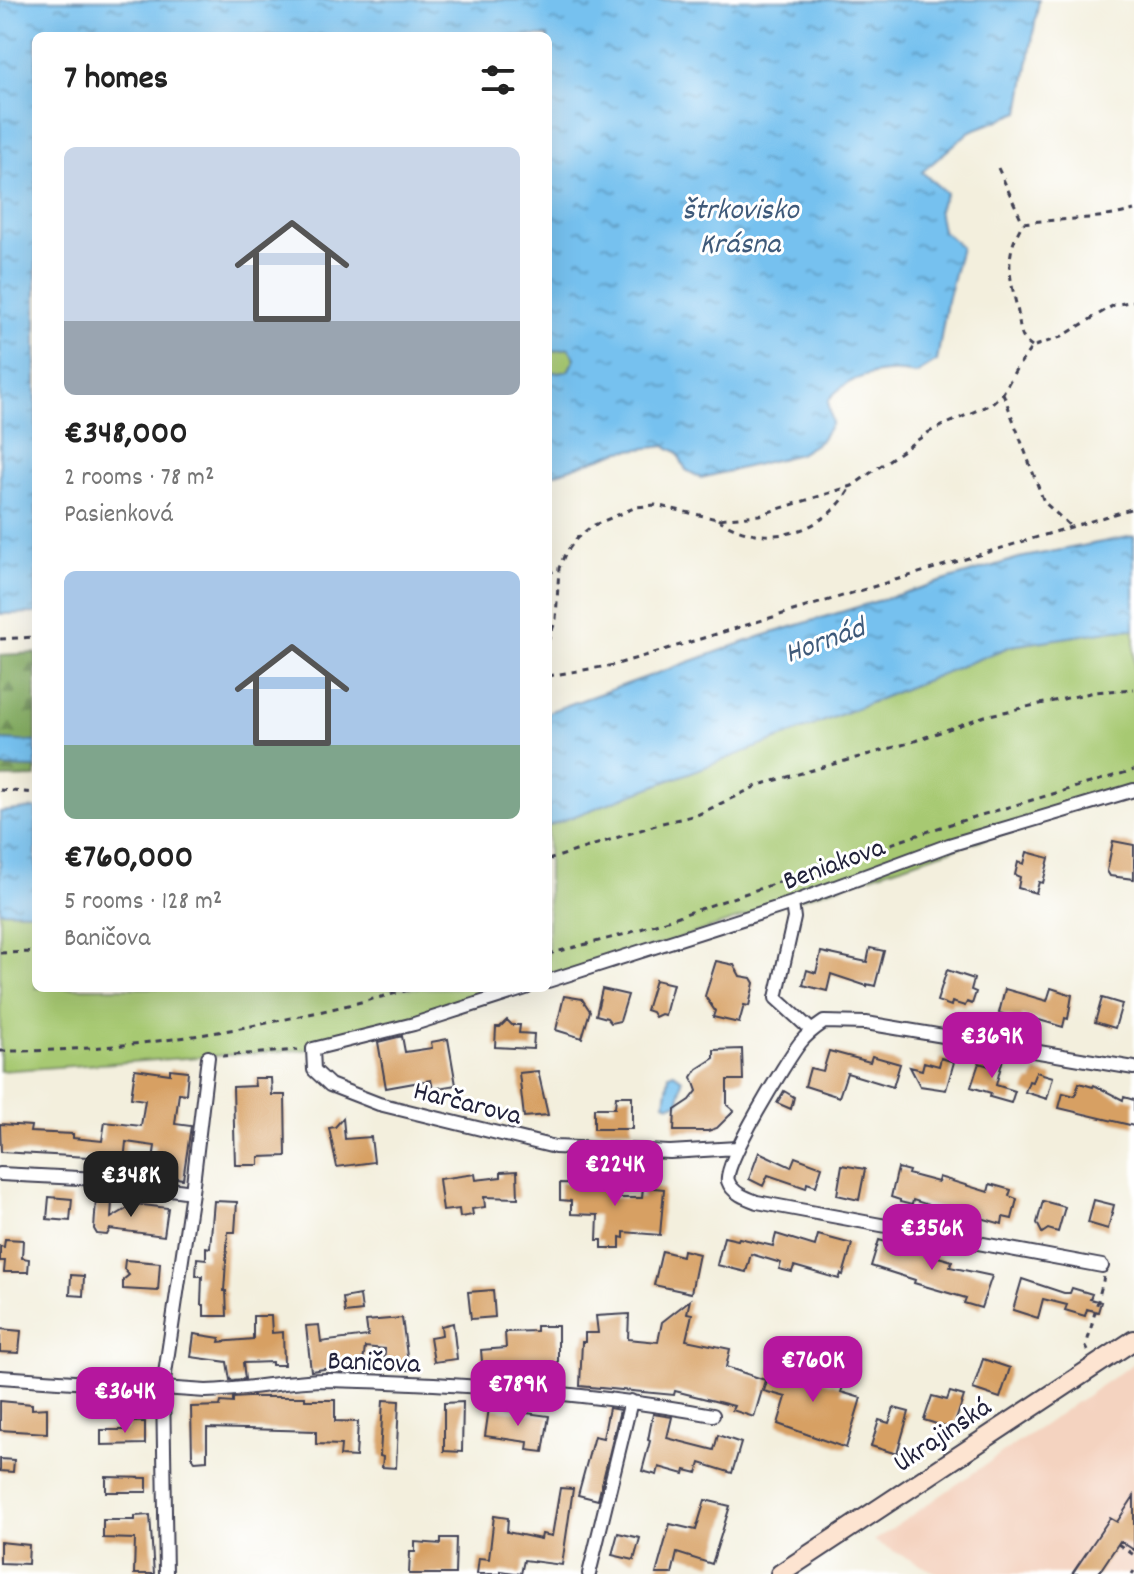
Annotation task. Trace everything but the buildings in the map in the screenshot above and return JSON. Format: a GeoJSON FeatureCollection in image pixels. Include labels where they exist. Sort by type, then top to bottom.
{"type":"FeatureCollection","features":[{"type":"Feature","properties":{"kind":"main road","name":"Ukrajinská"},"geometry":{"type":"LineString","coordinates":[[780,1574],[1134,1340]]}},
{"type":"Feature","properties":{"kind":"street","name":"Beniakova"},"geometry":{"type":"LineString","coordinates":[[552,980],[792,903],[949,845],[1134,790]]}},
{"type":"Feature","properties":{"kind":"street"},"geometry":{"type":"LineString","coordinates":[[792,903],[794,918],[776,998],[812,1031]]}},
{"type":"Feature","properties":{"kind":"street"},"geometry":{"type":"LineString","coordinates":[[313,1049],[414,1024],[514,992]]}},
{"type":"Feature","properties":{"kind":"street"},"geometry":{"type":"LineString","coordinates":[[1102,1266],[757,1202],[743,1197],[728,1181],[727,1172],[737,1148],[788,1062],[812,1031],[824,1022],[866,1023],[1134,1068]]}},
{"type":"Feature","properties":{"kind":"street","name":"Harčarova"},"geometry":{"type":"LineString","coordinates":[[313,1049],[314,1070],[330,1085],[379,1104],[484,1131],[555,1147],[670,1152],[737,1148]]}},
{"type":"Feature","properties":{"kind":"street"},"geometry":{"type":"LineString","coordinates":[[166,1574],[163,1387],[208,1057]]}},
{"type":"Feature","properties":{"kind":"street"},"geometry":{"type":"LineString","coordinates":[[0,1174],[99,1179],[192,1192]]}},
{"type":"Feature","properties":{"kind":"street","name":"Baničova"},"geometry":{"type":"LineString","coordinates":[[0,1377],[236,1390],[324,1380],[505,1389],[631,1401],[713,1415]]}},
{"type":"Feature","properties":{"kind":"street"},"geometry":{"type":"LineString","coordinates":[[589,1574],[631,1401]]}},
{"type":"Feature","properties":{"kind":"path"},"geometry":{"type":"LineString","coordinates":[[998,168],[1023,223]]}},
{"type":"Feature","properties":{"kind":"path"},"geometry":{"type":"LineString","coordinates":[[1023,223],[1060,218],[1083,220],[1110,217],[1134,210]]}},
{"type":"Feature","properties":{"kind":"path"},"geometry":{"type":"LineString","coordinates":[[1023,223],[1011,247],[1009,266],[1020,335],[1032,347]]}},
{"type":"Feature","properties":{"kind":"path"},"geometry":{"type":"LineString","coordinates":[[717,519],[770,512],[852,486],[929,432],[991,404],[1003,393],[1032,347],[1061,337],[1114,305],[1134,301]]}},
{"type":"Feature","properties":{"kind":"path"},"geometry":{"type":"LineString","coordinates":[[1003,393],[1044,502],[1070,526]]}},
{"type":"Feature","properties":{"kind":"path"},"geometry":{"type":"LineString","coordinates":[[552,633],[559,568],[577,538],[592,526],[636,507],[655,505],[717,519],[734,530],[750,534],[784,535],[803,530],[826,517],[846,497],[852,486]]}},
{"type":"Feature","properties":{"kind":"path"},"geometry":{"type":"LineString","coordinates":[[552,675],[614,665],[1134,508]]}},
{"type":"Feature","properties":{"kind":"path"},"geometry":{"type":"LineString","coordinates":[[552,572],[559,568]]}},
{"type":"Feature","properties":{"kind":"path"},"geometry":{"type":"LineString","coordinates":[[0,639],[32,637]]}},
{"type":"Feature","properties":{"kind":"path"},"geometry":{"type":"LineString","coordinates":[[552,859],[662,823],[697,815],[759,785],[909,743],[985,716],[1095,692],[1134,689]]}},
{"type":"Feature","properties":{"kind":"path"},"geometry":{"type":"LineString","coordinates":[[552,953],[626,934],[944,826],[1134,770]]}},
{"type":"Feature","properties":{"kind":"path"},"geometry":{"type":"LineString","coordinates":[[0,790],[32,793]]}},
{"type":"Feature","properties":{"kind":"path"},"geometry":{"type":"LineString","coordinates":[[0,953],[32,952]]}},
{"type":"Feature","properties":{"kind":"path"},"geometry":{"type":"LineString","coordinates":[[0,1051],[64,1051],[209,1035],[307,1016],[400,992]]}},
{"type":"Feature","properties":{"kind":"path"},"geometry":{"type":"LineString","coordinates":[[208,1057],[313,1049]]}},
{"type":"Feature","properties":{"kind":"path"},"geometry":{"type":"LineString","coordinates":[[1095,1365],[1086,1347],[1105,1275],[1102,1266]]}},
{"type":"Feature","properties":{"kind":"path"},"geometry":{"type":"LineString","coordinates":[[1118,1544],[1134,1555]]}},
{"type":"Feature","properties":{"kind":"shaded area"},"geometry":{"type":"Polygon","coordinates":[[[1134,1363],[1134,1574],[938,1574],[874,1541],[1134,1363]]]}},
{"type":"Feature","properties":{"kind":"green space"},"geometry":{"type":"Polygon","coordinates":[[[569,348],[575,358],[568,371],[552,372],[552,351],[569,348]]]}},
{"type":"Feature","properties":{"kind":"green space"},"geometry":{"type":"Polygon","coordinates":[[[1115,629],[1134,629],[1134,790],[552,980],[552,824],[792,734],[1011,646],[1115,629]]]}},
{"type":"Feature","properties":{"kind":"green space"},"geometry":{"type":"Polygon","coordinates":[[[32,653],[32,777],[0,778],[0,655],[32,653]]]}},
{"type":"Feature","properties":{"kind":"green space"},"geometry":{"type":"Polygon","coordinates":[[[0,911],[32,912],[32,992],[512,992],[313,1049],[0,1071],[0,911]]]}},
{"type":"Feature","properties":{"kind":"water","name":"štrkovisko Krásna"},"geometry":{"type":"Polygon","coordinates":[[[0,0],[1039,0],[1020,112],[970,131],[922,172],[946,193],[938,210],[942,230],[961,247],[947,301],[937,361],[916,374],[880,373],[846,385],[828,401],[832,423],[820,441],[799,454],[701,478],[686,470],[677,452],[666,446],[620,451],[552,475],[552,372],[568,371],[575,358],[569,348],[552,351],[552,32],[32,32],[32,613],[0,614],[0,0]]]}},
{"type":"Feature","properties":{"kind":"water","name":"Hornád"},"geometry":{"type":"Polygon","coordinates":[[[1134,536],[1134,629],[1011,646],[792,734],[552,824],[552,711],[762,636],[1019,558],[1134,536]]]}},
{"type":"Feature","properties":{"kind":"water"},"geometry":{"type":"Polygon","coordinates":[[[0,740],[32,742],[32,768],[0,767],[0,740]]]}},
{"type":"Feature","properties":{"kind":"water"},"geometry":{"type":"Polygon","coordinates":[[[32,808],[32,912],[0,911],[0,812],[32,808]]]}},
{"type":"Feature","properties":{"kind":"water"},"geometry":{"type":"Polygon","coordinates":[[[674,1073],[682,1079],[679,1102],[670,1105],[665,1103],[669,1075],[674,1073]]]}}]}
